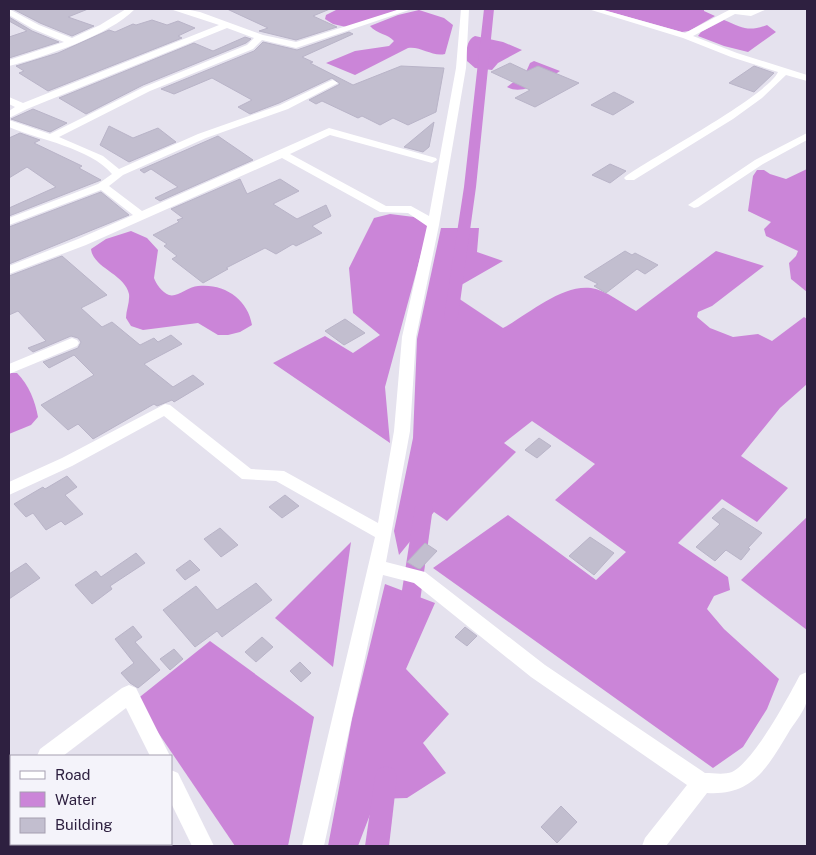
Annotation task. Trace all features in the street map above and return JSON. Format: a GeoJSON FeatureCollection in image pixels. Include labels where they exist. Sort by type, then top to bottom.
{"type":"FeatureCollection","features":[{"type":"Feature","properties":{"kind":"street"},"geometry":{"type":"LineString","coordinates":[[9,63],[70,42],[107,24],[131,9]]}},
{"type":"Feature","properties":{"kind":"street"},"geometry":{"type":"LineString","coordinates":[[174,9],[197,14],[260,38],[296,45],[408,9]]}},
{"type":"Feature","properties":{"kind":"street"},"geometry":{"type":"LineString","coordinates":[[313,846],[378,567],[402,431],[409,337],[433,225],[461,68],[466,9]]}},
{"type":"Feature","properties":{"kind":"street"},"geometry":{"type":"LineString","coordinates":[[592,9],[686,36],[734,55],[807,78]]}},
{"type":"Feature","properties":{"kind":"street"},"geometry":{"type":"LineString","coordinates":[[686,36],[734,11],[751,13],[763,9]]}},
{"type":"Feature","properties":{"kind":"street"},"geometry":{"type":"LineString","coordinates":[[9,12],[36,27],[70,42]]}},
{"type":"Feature","properties":{"kind":"street"},"geometry":{"type":"LineString","coordinates":[[9,115],[24,107],[227,25]]}},
{"type":"Feature","properties":{"kind":"street"},"geometry":{"type":"LineString","coordinates":[[50,138],[147,89],[250,47],[260,38]]}},
{"type":"Feature","properties":{"kind":"street"},"geometry":{"type":"LineString","coordinates":[[630,178],[744,107],[781,76],[783,70]]}},
{"type":"Feature","properties":{"kind":"street"},"geometry":{"type":"LineString","coordinates":[[9,222],[102,186],[116,178],[118,174],[202,136],[284,107],[333,83]]}},
{"type":"Feature","properties":{"kind":"street"},"geometry":{"type":"LineString","coordinates":[[9,100],[24,107]]}},
{"type":"Feature","properties":{"kind":"street"},"geometry":{"type":"LineString","coordinates":[[9,123],[97,158],[116,170],[118,174]]}},
{"type":"Feature","properties":{"kind":"street"},"geometry":{"type":"LineString","coordinates":[[9,270],[141,216],[282,154],[329,131],[432,160]]}},
{"type":"Feature","properties":{"kind":"street"},"geometry":{"type":"LineString","coordinates":[[694,205],[759,162],[807,136]]}},
{"type":"Feature","properties":{"kind":"street"},"geometry":{"type":"LineString","coordinates":[[282,154],[384,210],[411,209],[433,225]]}},
{"type":"Feature","properties":{"kind":"street"},"geometry":{"type":"LineString","coordinates":[[102,186],[141,216]]}},
{"type":"Feature","properties":{"kind":"street"},"geometry":{"type":"LineString","coordinates":[[9,369],[72,344]]}},
{"type":"Feature","properties":{"kind":"street"},"geometry":{"type":"LineString","coordinates":[[9,489],[67,462],[165,409],[248,475],[278,475],[384,534]]}},
{"type":"Feature","properties":{"kind":"street"},"geometry":{"type":"LineString","coordinates":[[378,567],[419,577],[538,671],[702,783],[732,782],[742,777],[780,729],[807,682]]}},
{"type":"Feature","properties":{"kind":"street"},"geometry":{"type":"LineString","coordinates":[[48,755],[129,694],[160,755]]}},
{"type":"Feature","properties":{"kind":"street"},"geometry":{"type":"LineString","coordinates":[[172,782],[203,846]]}},
{"type":"Feature","properties":{"kind":"street"},"geometry":{"type":"LineString","coordinates":[[653,846],[702,783]]}},
{"type":"Feature","properties":{"kind":"water"},"geometry":{"type":"Polygon","coordinates":[[[338,9],[402,9],[346,27],[333,24],[325,19],[326,15],[338,9]]]}},
{"type":"Feature","properties":{"kind":"water"},"geometry":{"type":"Polygon","coordinates":[[[600,9],[704,9],[704,11],[715,16],[689,31],[682,32],[600,9]]]}},
{"type":"Feature","properties":{"kind":"water"},"geometry":{"type":"Polygon","coordinates":[[[419,10],[444,18],[453,25],[445,54],[440,55],[408,48],[355,75],[326,63],[355,51],[389,46],[394,41],[370,26],[398,15],[419,10]]]}},
{"type":"Feature","properties":{"kind":"water"},"geometry":{"type":"Polygon","coordinates":[[[724,20],[750,29],[767,25],[776,32],[748,52],[724,46],[698,36],[701,32],[724,20]]]}},
{"type":"Feature","properties":{"kind":"water"},"geometry":{"type":"Polygon","coordinates":[[[475,36],[503,42],[522,50],[498,63],[492,70],[475,68],[467,61],[467,47],[470,40],[475,36]]]}},
{"type":"Feature","properties":{"kind":"water"},"geometry":{"type":"Polygon","coordinates":[[[534,61],[560,71],[534,86],[520,90],[507,87],[526,72],[530,63],[534,61]]]}},
{"type":"Feature","properties":{"kind":"water"},"geometry":{"type":"Polygon","coordinates":[[[807,169],[807,292],[791,279],[789,263],[798,251],[766,236],[764,229],[771,222],[748,211],[753,176],[757,170],[764,170],[786,179],[807,169]]]}},
{"type":"Feature","properties":{"kind":"water"},"geometry":{"type":"Polygon","coordinates":[[[390,214],[414,217],[429,225],[385,387],[390,443],[273,363],[325,336],[353,353],[380,335],[353,313],[349,268],[374,218],[390,214]]]}},
{"type":"Feature","properties":{"kind":"water"},"geometry":{"type":"Polygon","coordinates":[[[441,228],[479,228],[477,252],[503,261],[449,292],[503,328],[557,295],[580,288],[603,291],[636,311],[716,251],[764,266],[712,306],[698,312],[697,317],[710,328],[733,337],[758,334],[772,341],[804,317],[807,319],[807,384],[780,408],[741,456],[788,488],[757,522],[722,499],[678,543],[728,577],[730,590],[714,596],[707,609],[724,629],[779,679],[767,709],[743,747],[713,768],[433,568],[508,515],[596,580],[626,552],[555,500],[595,464],[532,421],[504,443],[516,452],[447,521],[434,512],[399,555],[394,531],[413,438],[417,339],[441,228]]]}},
{"type":"Feature","properties":{"kind":"water"},"geometry":{"type":"Polygon","coordinates":[[[131,231],[147,238],[158,250],[154,278],[164,292],[172,295],[198,286],[217,287],[225,290],[240,300],[250,316],[252,325],[240,332],[228,335],[218,335],[198,323],[143,330],[131,326],[126,318],[129,294],[126,287],[122,281],[97,261],[91,249],[106,239],[131,231]]]}},
{"type":"Feature","properties":{"kind":"water"},"geometry":{"type":"Polygon","coordinates":[[[9,373],[17,373],[25,383],[33,399],[38,417],[31,425],[9,434],[9,373]]]}},
{"type":"Feature","properties":{"kind":"water"},"geometry":{"type":"Polygon","coordinates":[[[807,517],[807,630],[741,580],[807,517]]]}},
{"type":"Feature","properties":{"kind":"water"},"geometry":{"type":"Polygon","coordinates":[[[351,542],[333,667],[275,618],[351,542]]]}},
{"type":"Feature","properties":{"kind":"water"},"geometry":{"type":"Polygon","coordinates":[[[385,584],[435,603],[406,669],[449,714],[423,743],[446,773],[407,798],[376,799],[358,846],[328,846],[352,719],[385,584]]]}},
{"type":"Feature","properties":{"kind":"water"},"geometry":{"type":"Polygon","coordinates":[[[210,641],[314,717],[288,846],[235,846],[136,700],[210,641]]]}},
{"type":"Feature","properties":{"kind":"building"},"geometry":{"type":"Polygon","coordinates":[[[13,9],[88,9],[68,17],[94,26],[72,36],[13,9]]]}},
{"type":"Feature","properties":{"kind":"building"},"geometry":{"type":"Polygon","coordinates":[[[227,9],[330,9],[313,16],[337,27],[296,40],[259,31],[268,28],[227,9]]]}},
{"type":"Feature","properties":{"kind":"building"},"geometry":{"type":"Polygon","coordinates":[[[9,17],[32,31],[59,42],[9,58],[9,37],[27,31],[9,21],[9,17]]]}},
{"type":"Feature","properties":{"kind":"building"},"geometry":{"type":"Polygon","coordinates":[[[152,20],[167,25],[178,21],[195,28],[178,36],[182,38],[48,91],[19,73],[24,71],[16,66],[58,53],[109,30],[115,32],[133,24],[136,25],[152,20]]]}},
{"type":"Feature","properties":{"kind":"building"},"geometry":{"type":"Polygon","coordinates":[[[349,32],[353,34],[302,57],[353,85],[401,66],[444,68],[436,112],[408,125],[393,118],[380,125],[362,116],[358,118],[322,101],[316,104],[309,100],[340,84],[332,78],[279,103],[250,114],[238,107],[252,100],[212,78],[174,94],[161,89],[254,51],[263,42],[297,50],[349,32]]]}},
{"type":"Feature","properties":{"kind":"building"},"geometry":{"type":"Polygon","coordinates":[[[245,37],[251,39],[246,43],[143,85],[86,114],[59,98],[194,43],[213,51],[245,37]]]}},
{"type":"Feature","properties":{"kind":"building"},"geometry":{"type":"Polygon","coordinates":[[[510,63],[527,71],[538,66],[579,83],[535,107],[515,98],[530,90],[491,72],[510,63]]]}},
{"type":"Feature","properties":{"kind":"building"},"geometry":{"type":"Polygon","coordinates":[[[754,66],[774,73],[754,92],[729,83],[754,66]]]}},
{"type":"Feature","properties":{"kind":"building"},"geometry":{"type":"Polygon","coordinates":[[[614,92],[634,102],[613,115],[591,105],[614,92]]]}},
{"type":"Feature","properties":{"kind":"building"},"geometry":{"type":"Polygon","coordinates":[[[33,109],[67,123],[50,132],[11,119],[33,109]]]}},
{"type":"Feature","properties":{"kind":"building"},"geometry":{"type":"Polygon","coordinates":[[[434,122],[429,147],[423,152],[404,147],[434,122]]]}},
{"type":"Feature","properties":{"kind":"building"},"geometry":{"type":"Polygon","coordinates":[[[109,126],[133,138],[158,128],[176,142],[129,162],[100,145],[109,126]]]}},
{"type":"Feature","properties":{"kind":"building"},"geometry":{"type":"Polygon","coordinates":[[[20,133],[40,140],[34,143],[82,166],[79,168],[101,180],[9,216],[9,208],[56,187],[27,167],[9,178],[9,138],[20,133]]]}},
{"type":"Feature","properties":{"kind":"building"},"geometry":{"type":"Polygon","coordinates":[[[218,136],[253,160],[160,201],[155,198],[178,187],[151,169],[144,173],[140,170],[218,136]]]}},
{"type":"Feature","properties":{"kind":"building"},"geometry":{"type":"Polygon","coordinates":[[[610,164],[626,171],[610,183],[592,175],[610,164]]]}},
{"type":"Feature","properties":{"kind":"building"},"geometry":{"type":"Polygon","coordinates":[[[240,179],[247,194],[280,179],[299,191],[273,204],[297,219],[326,205],[331,216],[312,226],[322,233],[296,246],[293,244],[276,254],[265,248],[226,268],[228,269],[203,283],[172,259],[177,256],[164,246],[167,244],[153,235],[179,222],[177,220],[183,218],[171,209],[240,179]]]}},
{"type":"Feature","properties":{"kind":"building"},"geometry":{"type":"Polygon","coordinates":[[[101,192],[129,215],[9,264],[9,227],[101,192]]]}},
{"type":"Feature","properties":{"kind":"building"},"geometry":{"type":"Polygon","coordinates":[[[625,251],[632,255],[635,253],[658,265],[645,274],[637,269],[606,293],[594,286],[598,284],[584,277],[625,251]]]}},
{"type":"Feature","properties":{"kind":"building"},"geometry":{"type":"Polygon","coordinates":[[[62,256],[107,295],[81,308],[102,327],[112,322],[140,345],[154,338],[158,342],[171,335],[182,344],[144,364],[173,387],[193,375],[204,384],[174,402],[172,400],[157,406],[154,404],[93,439],[78,424],[68,430],[41,405],[94,375],[74,355],[49,368],[43,362],[78,348],[81,342],[78,338],[71,336],[33,352],[28,348],[46,341],[18,311],[9,315],[9,276],[62,256]]]}},
{"type":"Feature","properties":{"kind":"building"},"geometry":{"type":"Polygon","coordinates":[[[345,319],[365,333],[344,345],[325,331],[345,319]]]}},
{"type":"Feature","properties":{"kind":"building"},"geometry":{"type":"Polygon","coordinates":[[[539,438],[551,446],[537,458],[525,450],[539,438]]]}},
{"type":"Feature","properties":{"kind":"building"},"geometry":{"type":"Polygon","coordinates":[[[67,476],[77,487],[65,495],[83,514],[65,525],[61,521],[46,530],[33,513],[26,517],[14,504],[43,487],[45,489],[67,476]]]}},
{"type":"Feature","properties":{"kind":"building"},"geometry":{"type":"Polygon","coordinates":[[[285,495],[299,506],[282,518],[269,507],[285,495]]]}},
{"type":"Feature","properties":{"kind":"building"},"geometry":{"type":"Polygon","coordinates":[[[723,508],[762,533],[748,548],[750,549],[741,560],[726,550],[715,561],[696,547],[720,524],[712,518],[723,508]]]}},
{"type":"Feature","properties":{"kind":"building"},"geometry":{"type":"Polygon","coordinates":[[[220,528],[238,545],[221,557],[204,539],[220,528]]]}},
{"type":"Feature","properties":{"kind":"building"},"geometry":{"type":"Polygon","coordinates":[[[590,537],[614,553],[594,575],[569,556],[590,537]]]}},
{"type":"Feature","properties":{"kind":"building"},"geometry":{"type":"Polygon","coordinates":[[[425,543],[437,551],[420,569],[407,562],[425,543]]]}},
{"type":"Feature","properties":{"kind":"building"},"geometry":{"type":"Polygon","coordinates":[[[136,553],[145,563],[110,586],[112,589],[92,604],[75,585],[96,571],[101,577],[136,553]]]}},
{"type":"Feature","properties":{"kind":"building"},"geometry":{"type":"Polygon","coordinates":[[[190,560],[200,570],[185,580],[176,570],[190,560]]]}},
{"type":"Feature","properties":{"kind":"building"},"geometry":{"type":"Polygon","coordinates":[[[26,563],[40,578],[9,599],[9,574],[26,563]]]}},
{"type":"Feature","properties":{"kind":"building"},"geometry":{"type":"Polygon","coordinates":[[[256,583],[272,600],[222,637],[217,631],[195,647],[163,610],[196,586],[217,610],[256,583]]]}},
{"type":"Feature","properties":{"kind":"building"},"geometry":{"type":"Polygon","coordinates":[[[133,626],[142,637],[135,642],[160,670],[138,688],[130,683],[121,673],[134,663],[115,639],[133,626]]]}},
{"type":"Feature","properties":{"kind":"building"},"geometry":{"type":"Polygon","coordinates":[[[465,627],[477,636],[467,646],[455,637],[465,627]]]}},
{"type":"Feature","properties":{"kind":"building"},"geometry":{"type":"Polygon","coordinates":[[[262,637],[273,647],[256,662],[245,652],[262,637]]]}},
{"type":"Feature","properties":{"kind":"building"},"geometry":{"type":"Polygon","coordinates":[[[174,649],[183,659],[170,670],[160,659],[174,649]]]}},
{"type":"Feature","properties":{"kind":"building"},"geometry":{"type":"Polygon","coordinates":[[[300,662],[311,673],[301,682],[290,671],[300,662]]]}},
{"type":"Feature","properties":{"kind":"building"},"geometry":{"type":"Polygon","coordinates":[[[561,806],[577,822],[557,843],[541,827],[561,806]]]}},
{"type":"Feature","properties":{"kind":"waterway"},"geometry":{"type":"LineString","coordinates":[[451,317],[470,187],[489,9]]}},
{"type":"Feature","properties":{"kind":"waterway"},"geometry":{"type":"LineString","coordinates":[[408,616],[424,507]]}},
{"type":"Feature","properties":{"kind":"waterway"},"geometry":{"type":"LineString","coordinates":[[377,846],[386,777]]}}]}
